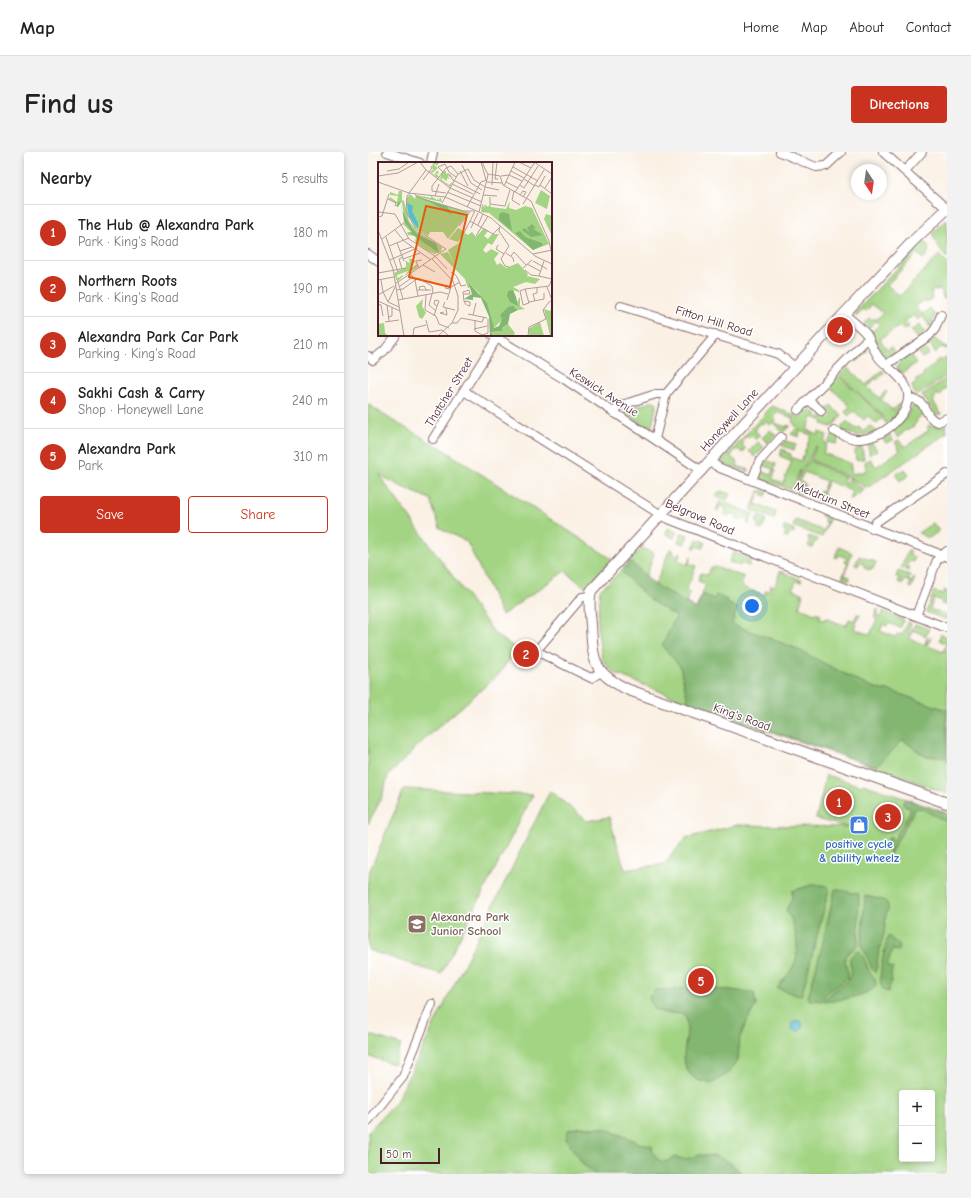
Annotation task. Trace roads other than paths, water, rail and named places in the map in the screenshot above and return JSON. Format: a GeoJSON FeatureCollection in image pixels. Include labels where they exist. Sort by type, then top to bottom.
{"type":"FeatureCollection","features":[{"type":"Feature","properties":{"kind":"street"},"geometry":{"type":"LineString","coordinates":[[387,152],[417,162]]}},
{"type":"Feature","properties":{"kind":"street"},"geometry":{"type":"LineString","coordinates":[[431,162],[433,152]]}},
{"type":"Feature","properties":{"kind":"street"},"geometry":{"type":"LineString","coordinates":[[780,152],[816,168],[826,166],[841,152]]}},
{"type":"Feature","properties":{"kind":"street"},"geometry":{"type":"LineString","coordinates":[[883,152],[947,209]]}},
{"type":"Feature","properties":{"kind":"street"},"geometry":{"type":"LineString","coordinates":[[905,171],[922,152]]}},
{"type":"Feature","properties":{"kind":"street","name":"Honeywell Lane"},"geometry":{"type":"LineString","coordinates":[[601,672],[591,678],[536,651],[582,597],[590,596],[591,591],[665,517],[702,470],[844,314],[914,240],[947,209]]}},
{"type":"Feature","properties":{"kind":"street"},"geometry":{"type":"LineString","coordinates":[[368,254],[378,261]]}},
{"type":"Feature","properties":{"kind":"street","name":"Fitton Hill Road"},"geometry":{"type":"LineString","coordinates":[[621,306],[778,354],[796,367]]}},
{"type":"Feature","properties":{"kind":"street"},"geometry":{"type":"LineString","coordinates":[[834,431],[857,443],[878,435],[890,427],[902,414],[908,398],[904,383],[879,358],[864,331],[844,314]]}},
{"type":"Feature","properties":{"kind":"street"},"geometry":{"type":"LineString","coordinates":[[886,365],[938,330],[941,314]]}},
{"type":"Feature","properties":{"kind":"street"},"geometry":{"type":"LineString","coordinates":[[655,440],[666,394],[715,334]]}},
{"type":"Feature","properties":{"kind":"street","name":"Thatcher Street"},"geometry":{"type":"LineString","coordinates":[[433,439],[464,390],[494,337]]}},
{"type":"Feature","properties":{"kind":"street","name":"Keswick Avenue"},"geometry":{"type":"LineString","coordinates":[[494,337],[564,379],[702,470]]}},
{"type":"Feature","properties":{"kind":"street"},"geometry":{"type":"LineString","coordinates":[[368,356],[373,360],[384,351],[395,338]]}},
{"type":"Feature","properties":{"kind":"street"},"geometry":{"type":"LineString","coordinates":[[798,410],[864,342],[869,339]]}},
{"type":"Feature","properties":{"kind":"street","name":"Belgrave Road"},"geometry":{"type":"LineString","coordinates":[[464,390],[665,517],[947,628]]}},
{"type":"Feature","properties":{"kind":"street"},"geometry":{"type":"LineString","coordinates":[[614,413],[619,406],[656,394],[666,394]]}},
{"type":"Feature","properties":{"kind":"street"},"geometry":{"type":"LineString","coordinates":[[908,398],[920,401],[932,420],[938,422],[947,418]]}},
{"type":"Feature","properties":{"kind":"street"},"geometry":{"type":"LineString","coordinates":[[808,399],[820,411]]}},
{"type":"Feature","properties":{"kind":"street"},"geometry":{"type":"LineString","coordinates":[[752,480],[759,462],[775,450],[781,437]]}},
{"type":"Feature","properties":{"kind":"street","name":"Meldrum Street"},"geometry":{"type":"LineString","coordinates":[[710,462],[714,466],[872,529],[945,555]]}},
{"type":"Feature","properties":{"kind":"street"},"geometry":{"type":"LineString","coordinates":[[872,529],[876,522],[947,474]]}},
{"type":"Feature","properties":{"kind":"street"},"geometry":{"type":"LineString","coordinates":[[916,616],[937,560],[945,555]]}},
{"type":"Feature","properties":{"kind":"street"},"geometry":{"type":"LineString","coordinates":[[590,596],[593,655],[596,665],[601,672]]}},
{"type":"Feature","properties":{"kind":"street","name":"King's Road"},"geometry":{"type":"LineString","coordinates":[[601,672],[616,684],[629,690],[947,803]]}},
{"type":"Feature","properties":{"kind":"street"},"geometry":{"type":"LineString","coordinates":[[368,1121],[403,1077],[432,1004]]}},
{"type":"Feature","properties":{"kind":"water"},"geometry":{"type":"Polygon","coordinates":[[[797,1020],[801,1022],[803,1026],[801,1030],[797,1032],[793,1030],[791,1026],[793,1022],[797,1020]]]}},
{"type":"Feature","properties":{"kind":"place","name":"Sakhi Cash & Carry"},"geometry":{"type":"Point","coordinates":[840,330]}},
{"type":"Feature","properties":{"kind":"place","name":"Northern Roots"},"geometry":{"type":"Point","coordinates":[526,654]}},
{"type":"Feature","properties":{"kind":"place","name":"The Hub @ Alexandra Park"},"geometry":{"type":"Point","coordinates":[839,802]}},
{"type":"Feature","properties":{"kind":"place","name":"Alexandra Park Car Park"},"geometry":{"type":"Point","coordinates":[888,817]}},
{"type":"Feature","properties":{"kind":"place","name":"positive cycle & ability wheelz"},"geometry":{"type":"Point","coordinates":[859,825]}},
{"type":"Feature","properties":{"kind":"place","name":"Alexandra Park Junior School"},"geometry":{"type":"Point","coordinates":[417,924]}},
{"type":"Feature","properties":{"kind":"place","name":"Alexandra Park"},"geometry":{"type":"Point","coordinates":[701,981]}}]}
